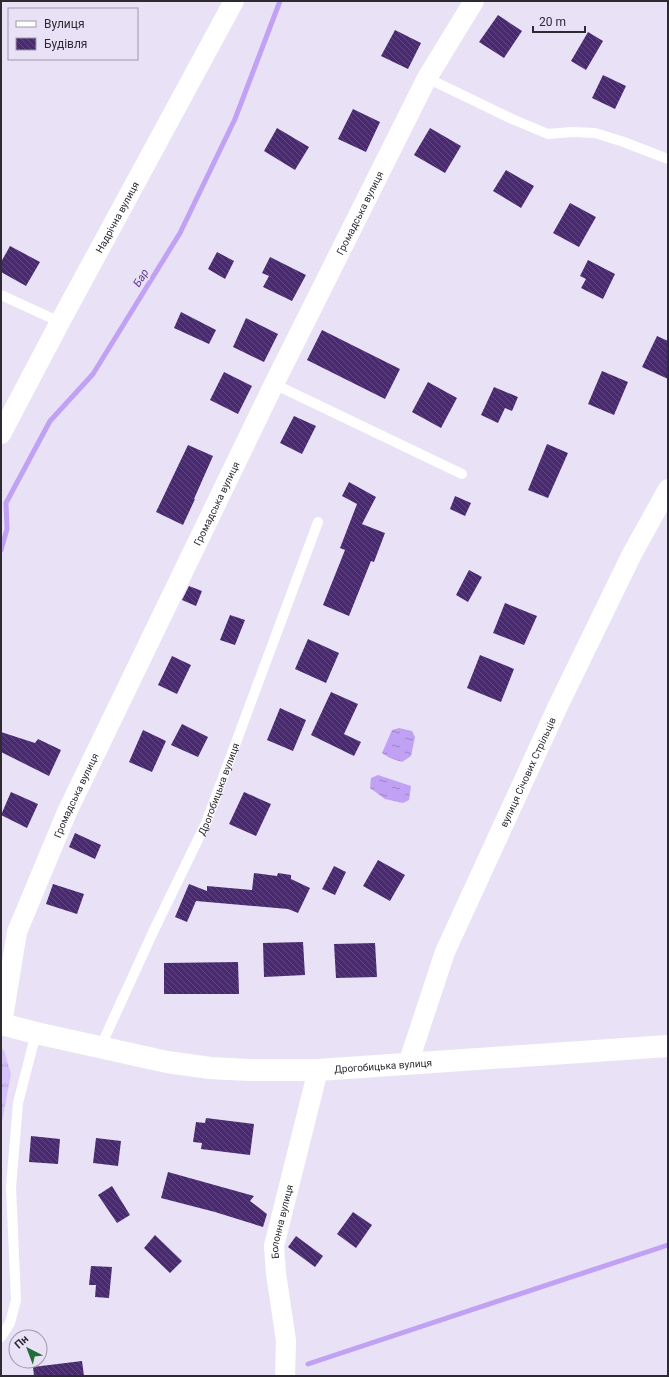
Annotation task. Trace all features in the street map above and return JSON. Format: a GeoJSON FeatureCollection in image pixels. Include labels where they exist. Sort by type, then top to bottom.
{"type":"FeatureCollection","features":[{"type":"Feature","properties":{"kind":"main road","name":"Дрогобицька вулиця"},"geometry":{"type":"LineString","coordinates":[[2,1024],[100,1048],[167,1062],[210,1068],[249,1070],[318,1070],[668,1046]]}},
{"type":"Feature","properties":{"kind":"street","name":"Надрічна вулиця"},"geometry":{"type":"LineString","coordinates":[[1,434],[234,1]]}},
{"type":"Feature","properties":{"kind":"street","name":"Громадська вулиця"},"geometry":{"type":"LineString","coordinates":[[2,1024],[17,932],[67,812],[274,384],[427,78],[474,1]]}},
{"type":"Feature","properties":{"kind":"street","name":"вулиця Січових Стрільців"},"geometry":{"type":"LineString","coordinates":[[408,1064],[445,952],[561,699],[632,554],[668,490]]}},
{"type":"Feature","properties":{"kind":"street","name":"Болонна вулиця"},"geometry":{"type":"LineString","coordinates":[[285,1376],[286,1341],[276,1273],[274,1246],[318,1070]]}},
{"type":"Feature","properties":{"kind":"lane"},"geometry":{"type":"LineString","coordinates":[[427,78],[512,119],[548,134],[572,132],[595,133],[668,159]]}},
{"type":"Feature","properties":{"kind":"lane"},"geometry":{"type":"LineString","coordinates":[[1,295],[60,322]]}},
{"type":"Feature","properties":{"kind":"lane"},"geometry":{"type":"LineString","coordinates":[[274,384],[462,474]]}},
{"type":"Feature","properties":{"kind":"lane","name":"Дрогобицька вулиця"},"geometry":{"type":"LineString","coordinates":[[100,1048],[154,930],[206,823],[318,522]]}},
{"type":"Feature","properties":{"kind":"lane"},"geometry":{"type":"LineString","coordinates":[[1,1337],[10,1323],[16,1300],[11,1187],[18,1103],[36,1033]]}},
{"type":"Feature","properties":{"kind":"green space"},"geometry":{"type":"Polygon","coordinates":[[[1,1049],[4,1050],[11,1074],[1,1127],[1,1049]]]}},
{"type":"Feature","properties":{"kind":"water"},"geometry":{"type":"Polygon","coordinates":[[[399,728],[412,731],[415,737],[411,756],[402,762],[390,758],[382,753],[392,730],[399,728]]]}},
{"type":"Feature","properties":{"kind":"water"},"geometry":{"type":"Polygon","coordinates":[[[378,775],[411,786],[409,800],[403,803],[385,799],[370,788],[371,778],[378,775]]]}},
{"type":"Feature","properties":{"kind":"building"},"geometry":{"type":"Polygon","coordinates":[[[498,15],[522,31],[504,58],[479,42],[498,15]]]}},
{"type":"Feature","properties":{"kind":"building"},"geometry":{"type":"Polygon","coordinates":[[[395,30],[421,43],[408,69],[381,56],[395,30]]]}},
{"type":"Feature","properties":{"kind":"building"},"geometry":{"type":"Polygon","coordinates":[[[588,32],[603,41],[586,70],[571,61],[588,32]]]}},
{"type":"Feature","properties":{"kind":"building"},"geometry":{"type":"Polygon","coordinates":[[[603,75],[626,86],[615,109],[592,98],[603,75]]]}},
{"type":"Feature","properties":{"kind":"building"},"geometry":{"type":"Polygon","coordinates":[[[353,109],[380,122],[366,152],[338,139],[353,109]]]}},
{"type":"Feature","properties":{"kind":"building"},"geometry":{"type":"Polygon","coordinates":[[[277,128],[309,147],[295,170],[264,151],[277,128]]]}},
{"type":"Feature","properties":{"kind":"building"},"geometry":{"type":"Polygon","coordinates":[[[430,128],[461,146],[445,173],[414,155],[430,128]]]}},
{"type":"Feature","properties":{"kind":"building"},"geometry":{"type":"Polygon","coordinates":[[[506,170],[534,186],[521,208],[493,191],[506,170]]]}},
{"type":"Feature","properties":{"kind":"building"},"geometry":{"type":"Polygon","coordinates":[[[570,203],[596,217],[579,247],[553,233],[570,203]]]}},
{"type":"Feature","properties":{"kind":"building"},"geometry":{"type":"Polygon","coordinates":[[[10,246],[40,262],[26,286],[1,272],[1,262],[10,246]]]}},
{"type":"Feature","properties":{"kind":"building"},"geometry":{"type":"Polygon","coordinates":[[[217,252],[234,261],[225,279],[208,269],[217,252]]]}},
{"type":"Feature","properties":{"kind":"building"},"geometry":{"type":"Polygon","coordinates":[[[270,257],[306,275],[292,301],[263,287],[269,276],[262,273],[270,257]]]}},
{"type":"Feature","properties":{"kind":"building"},"geometry":{"type":"Polygon","coordinates":[[[588,260],[615,274],[603,299],[581,288],[586,279],[580,276],[588,260]]]}},
{"type":"Feature","properties":{"kind":"building"},"geometry":{"type":"Polygon","coordinates":[[[181,312],[216,330],[209,344],[174,328],[181,312]]]}},
{"type":"Feature","properties":{"kind":"building"},"geometry":{"type":"Polygon","coordinates":[[[246,318],[278,334],[264,362],[233,347],[246,318]]]}},
{"type":"Feature","properties":{"kind":"building"},"geometry":{"type":"Polygon","coordinates":[[[322,330],[400,369],[385,399],[307,360],[322,330]]]}},
{"type":"Feature","properties":{"kind":"building"},"geometry":{"type":"Polygon","coordinates":[[[657,336],[668,341],[668,379],[642,367],[657,336]]]}},
{"type":"Feature","properties":{"kind":"building"},"geometry":{"type":"Polygon","coordinates":[[[602,371],[628,382],[614,415],[588,404],[602,371]]]}},
{"type":"Feature","properties":{"kind":"building"},"geometry":{"type":"Polygon","coordinates":[[[224,372],[252,386],[238,414],[210,400],[224,372]]]}},
{"type":"Feature","properties":{"kind":"building"},"geometry":{"type":"Polygon","coordinates":[[[428,382],[457,398],[441,428],[412,412],[428,382]]]}},
{"type":"Feature","properties":{"kind":"building"},"geometry":{"type":"Polygon","coordinates":[[[494,387],[518,397],[512,411],[505,408],[498,423],[481,415],[494,387]]]}},
{"type":"Feature","properties":{"kind":"building"},"geometry":{"type":"Polygon","coordinates":[[[294,416],[316,426],[302,454],[280,443],[294,416]]]}},
{"type":"Feature","properties":{"kind":"building"},"geometry":{"type":"Polygon","coordinates":[[[547,444],[568,453],[548,498],[528,490],[547,444]]]}},
{"type":"Feature","properties":{"kind":"building"},"geometry":{"type":"Polygon","coordinates":[[[188,445],[213,456],[183,525],[156,512],[188,445]]]}},
{"type":"Feature","properties":{"kind":"building"},"geometry":{"type":"Polygon","coordinates":[[[349,482],[376,497],[362,524],[385,533],[374,562],[371,561],[349,616],[323,605],[345,550],[340,548],[357,504],[342,496],[349,482]]]}},
{"type":"Feature","properties":{"kind":"building"},"geometry":{"type":"Polygon","coordinates":[[[455,496],[471,503],[465,516],[450,509],[455,496]]]}},
{"type":"Feature","properties":{"kind":"building"},"geometry":{"type":"Polygon","coordinates":[[[469,570],[482,577],[468,602],[456,595],[469,570]]]}},
{"type":"Feature","properties":{"kind":"building"},"geometry":{"type":"Polygon","coordinates":[[[189,586],[202,591],[196,606],[182,600],[189,586]]]}},
{"type":"Feature","properties":{"kind":"building"},"geometry":{"type":"Polygon","coordinates":[[[505,603],[537,616],[524,645],[493,633],[505,603]]]}},
{"type":"Feature","properties":{"kind":"building"},"geometry":{"type":"Polygon","coordinates":[[[230,615],[245,620],[235,645],[220,640],[230,615]]]}},
{"type":"Feature","properties":{"kind":"building"},"geometry":{"type":"Polygon","coordinates":[[[308,639],[339,653],[326,683],[295,669],[308,639]]]}},
{"type":"Feature","properties":{"kind":"building"},"geometry":{"type":"Polygon","coordinates":[[[480,655],[514,669],[501,702],[467,688],[480,655]]]}},
{"type":"Feature","properties":{"kind":"building"},"geometry":{"type":"Polygon","coordinates":[[[172,656],[191,665],[177,694],[158,685],[172,656]]]}},
{"type":"Feature","properties":{"kind":"building"},"geometry":{"type":"Polygon","coordinates":[[[331,692],[358,704],[344,734],[361,742],[354,756],[311,735],[331,692]]]}},
{"type":"Feature","properties":{"kind":"building"},"geometry":{"type":"Polygon","coordinates":[[[280,708],[306,720],[293,751],[267,740],[280,708]]]}},
{"type":"Feature","properties":{"kind":"building"},"geometry":{"type":"Polygon","coordinates":[[[182,724],[208,737],[198,757],[171,745],[182,724]]]}},
{"type":"Feature","properties":{"kind":"building"},"geometry":{"type":"Polygon","coordinates":[[[143,730],[166,741],[152,772],[129,762],[143,730]]]}},
{"type":"Feature","properties":{"kind":"building"},"geometry":{"type":"Polygon","coordinates":[[[1,732],[35,743],[38,739],[61,750],[49,776],[1,752],[1,732]]]}},
{"type":"Feature","properties":{"kind":"building"},"geometry":{"type":"Polygon","coordinates":[[[11,792],[38,804],[27,828],[1,815],[11,792]]]}},
{"type":"Feature","properties":{"kind":"building"},"geometry":{"type":"Polygon","coordinates":[[[244,792],[271,804],[256,836],[229,824],[244,792]]]}},
{"type":"Feature","properties":{"kind":"building"},"geometry":{"type":"Polygon","coordinates":[[[75,833],[101,845],[95,859],[69,847],[75,833]]]}},
{"type":"Feature","properties":{"kind":"building"},"geometry":{"type":"Polygon","coordinates":[[[378,860],[405,875],[390,901],[363,886],[378,860]]]}},
{"type":"Feature","properties":{"kind":"building"},"geometry":{"type":"Polygon","coordinates":[[[334,866],[346,872],[335,895],[322,889],[334,866]]]}},
{"type":"Feature","properties":{"kind":"building"},"geometry":{"type":"Polygon","coordinates":[[[254,873],[277,876],[278,873],[291,875],[291,879],[310,888],[298,913],[288,909],[196,901],[187,922],[175,917],[189,884],[207,891],[207,886],[252,890],[254,873]]]}},
{"type":"Feature","properties":{"kind":"building"},"geometry":{"type":"Polygon","coordinates":[[[53,884],[84,894],[77,914],[46,904],[53,884]]]}},
{"type":"Feature","properties":{"kind":"building"},"geometry":{"type":"Polygon","coordinates":[[[303,942],[305,975],[264,977],[263,943],[303,942]]]}},
{"type":"Feature","properties":{"kind":"building"},"geometry":{"type":"Polygon","coordinates":[[[375,943],[377,977],[336,978],[334,944],[375,943]]]}},
{"type":"Feature","properties":{"kind":"building"},"geometry":{"type":"Polygon","coordinates":[[[238,962],[239,994],[164,994],[164,963],[238,962]]]}},
{"type":"Feature","properties":{"kind":"building"},"geometry":{"type":"Polygon","coordinates":[[[206,1118],[254,1124],[250,1155],[201,1149],[202,1143],[193,1142],[196,1122],[205,1123],[206,1118]]]}},
{"type":"Feature","properties":{"kind":"building"},"geometry":{"type":"Polygon","coordinates":[[[31,1136],[60,1139],[58,1164],[29,1162],[31,1136]]]}},
{"type":"Feature","properties":{"kind":"building"},"geometry":{"type":"Polygon","coordinates":[[[96,1138],[121,1141],[118,1166],[93,1163],[96,1138]]]}},
{"type":"Feature","properties":{"kind":"building"},"geometry":{"type":"Polygon","coordinates":[[[168,1172],[254,1196],[250,1201],[267,1214],[263,1227],[215,1212],[161,1198],[168,1172]]]}},
{"type":"Feature","properties":{"kind":"building"},"geometry":{"type":"Polygon","coordinates":[[[112,1186],[130,1215],[117,1223],[98,1195],[112,1186]]]}},
{"type":"Feature","properties":{"kind":"building"},"geometry":{"type":"Polygon","coordinates":[[[353,1212],[372,1225],[356,1248],[337,1234],[353,1212]]]}},
{"type":"Feature","properties":{"kind":"building"},"geometry":{"type":"Polygon","coordinates":[[[155,1235],[182,1261],[170,1273],[144,1248],[155,1235]]]}},
{"type":"Feature","properties":{"kind":"building"},"geometry":{"type":"Polygon","coordinates":[[[296,1236],[323,1256],[315,1267],[288,1247],[296,1236]]]}},
{"type":"Feature","properties":{"kind":"building"},"geometry":{"type":"Polygon","coordinates":[[[91,1266],[112,1267],[109,1298],[95,1297],[96,1285],[89,1285],[91,1266]]]}},
{"type":"Feature","properties":{"kind":"building"},"geometry":{"type":"Polygon","coordinates":[[[82,1361],[84,1376],[34,1376],[33,1369],[48,1369],[48,1365],[82,1361]]]}},
{"type":"Feature","properties":{"kind":"waterway","name":"Бар"},"geometry":{"type":"LineString","coordinates":[[1,550],[7,529],[6,503],[50,421],[93,374],[180,233],[235,119],[280,1]]}},
{"type":"Feature","properties":{"kind":"waterway"},"geometry":{"type":"LineString","coordinates":[[308,1364],[668,1245]]}}]}
